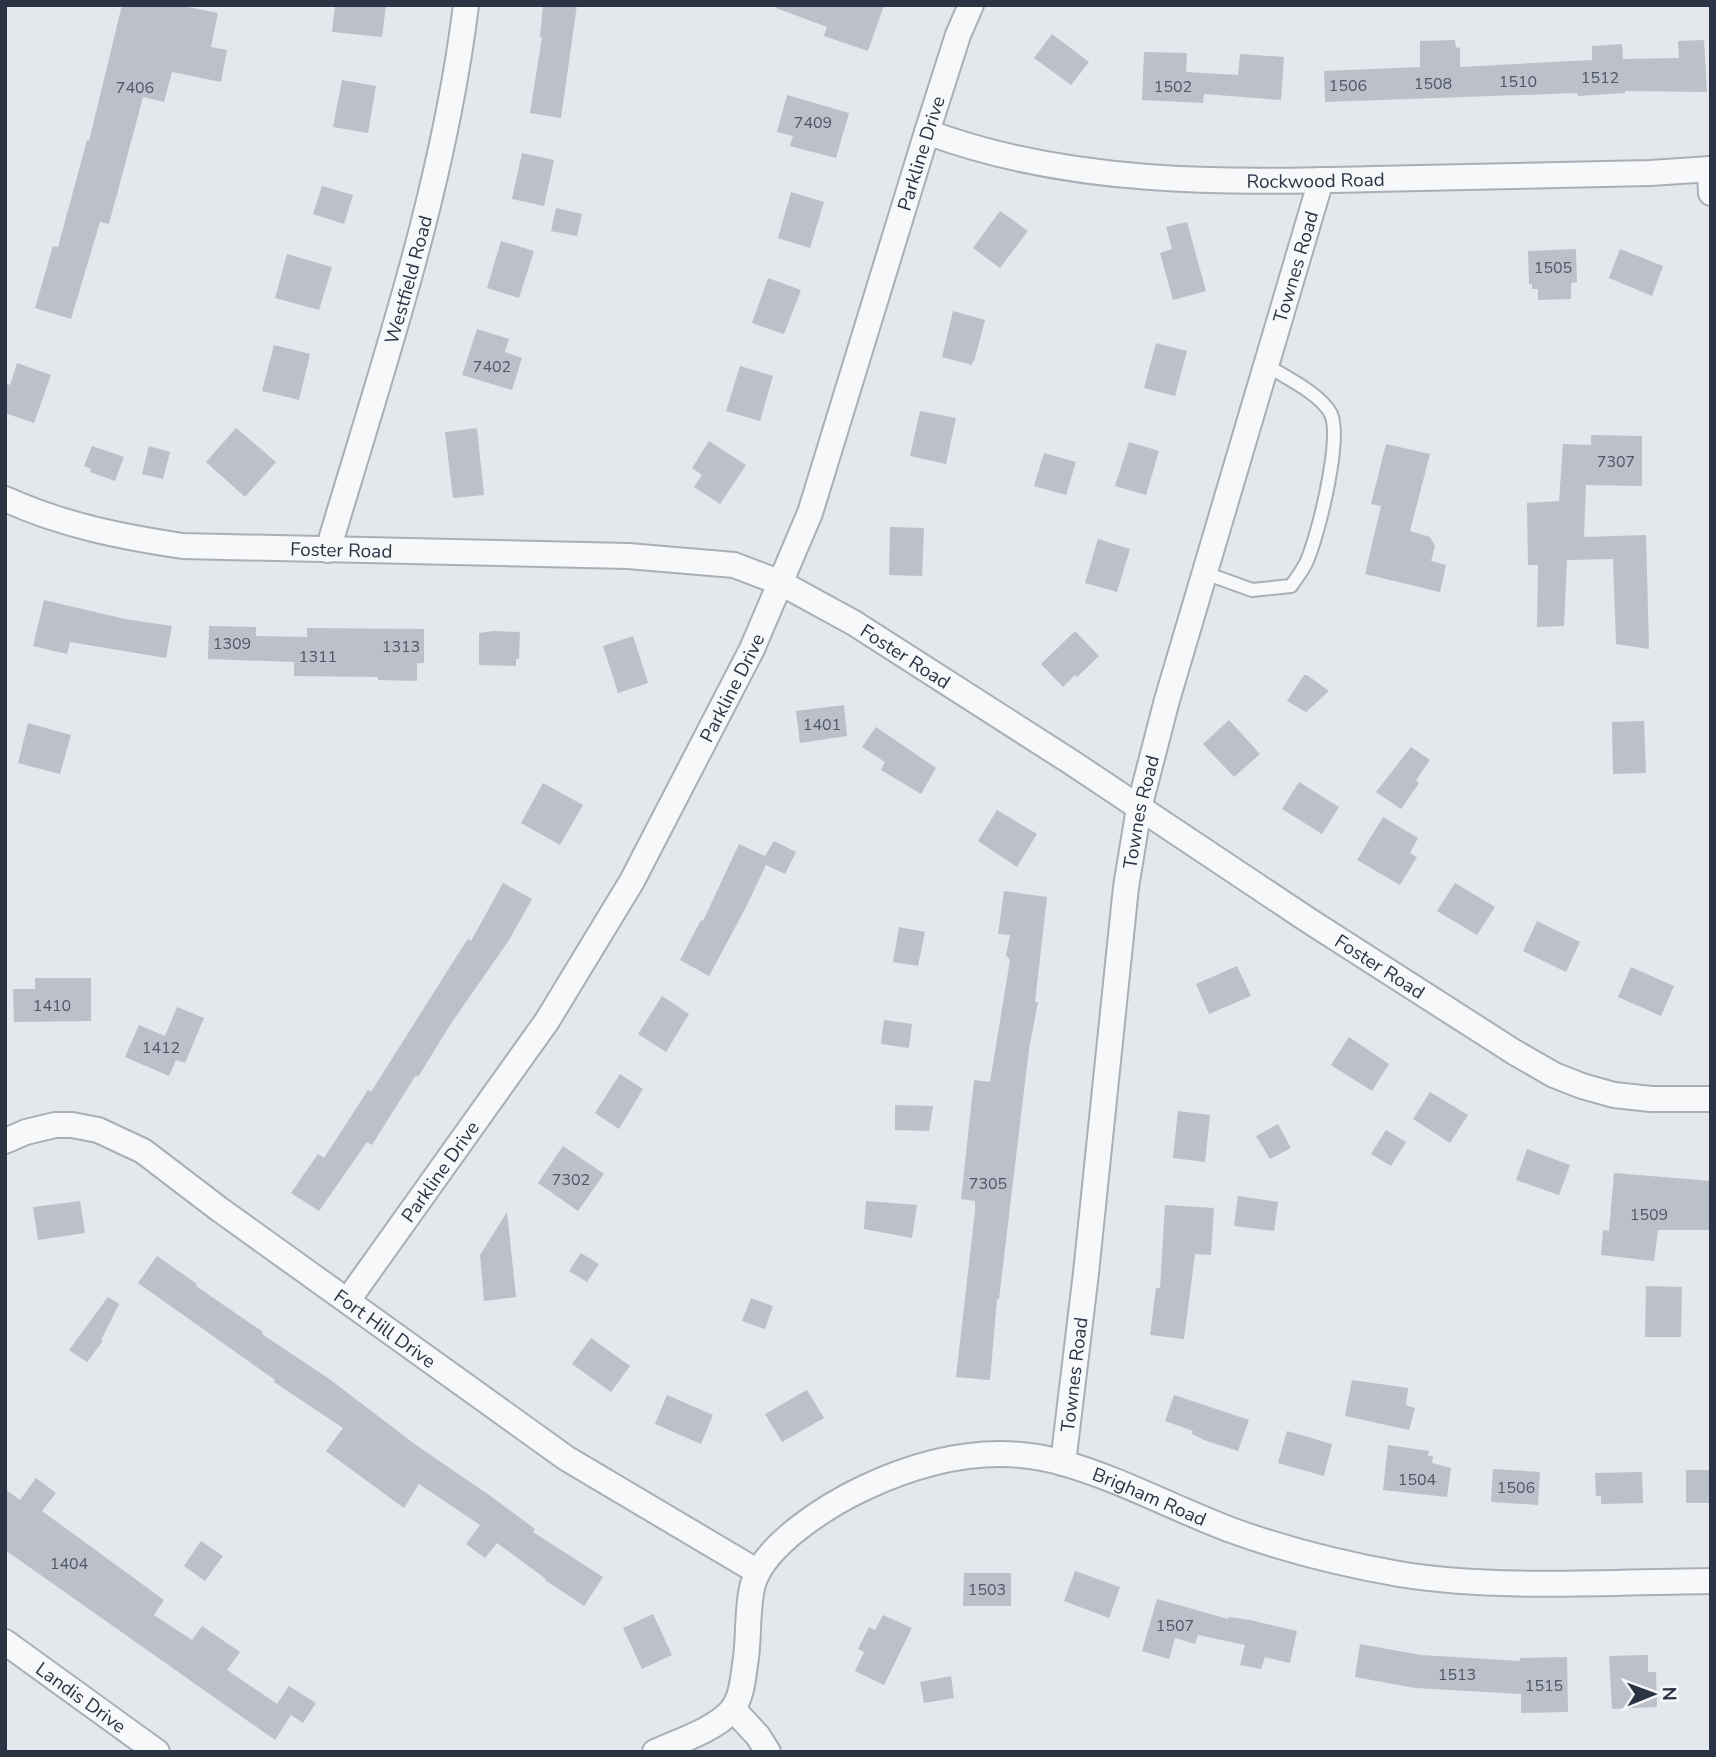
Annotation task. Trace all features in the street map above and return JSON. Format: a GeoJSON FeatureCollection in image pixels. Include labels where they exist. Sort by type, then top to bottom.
{"type":"FeatureCollection","features":[{"type":"Feature","properties":{"kind":"street","name":"Westfield Road"},"geometry":{"type":"LineString","coordinates":[[328,550],[408,280],[438,166],[460,59],[466,5]]}},
{"type":"Feature","properties":{"kind":"street","name":"Parkline Drive"},"geometry":{"type":"LineString","coordinates":[[348,1300],[547,1021],[632,881],[752,649],[814,500],[958,34],[971,5]]}},
{"type":"Feature","properties":{"kind":"street","name":"Rockwood Road"},"geometry":{"type":"LineString","coordinates":[[927,132],[967,147],[1092,172],[1251,182],[1650,173],[1710,177]]}},
{"type":"Feature","properties":{"kind":"street","name":"Townes Road"},"geometry":{"type":"LineString","coordinates":[[1063,1463],[1086,1273],[1126,887],[1139,808],[1167,701],[1321,180]]}},
{"type":"Feature","properties":{"kind":"street","name":"Foster Road"},"geometry":{"type":"LineString","coordinates":[[5,499],[36,513],[124,537],[214,548],[628,556],[734,565],[781,583],[854,623],[1503,1045],[1554,1075],[1614,1095],[1651,1099],[1711,1099]]}},
{"type":"Feature","properties":{"kind":"street","name":"Fort Hill Drive"},"geometry":{"type":"LineString","coordinates":[[5,1141],[26,1132],[55,1125],[98,1130],[143,1151],[219,1209],[566,1458],[758,1572]]}},
{"type":"Feature","properties":{"kind":"street","name":"Brigham Road"},"geometry":{"type":"LineString","coordinates":[[733,1709],[742,1688],[752,1586],[775,1547],[826,1509],[861,1489],[900,1472],[971,1455],[1013,1454],[1063,1463],[1301,1554],[1398,1573],[1505,1582],[1711,1581]]}},
{"type":"Feature","properties":{"kind":"street","name":"Landis Drive"},"geometry":{"type":"LineString","coordinates":[[5,1642],[157,1752]]}},
{"type":"Feature","properties":{"kind":"street"},"geometry":{"type":"LineString","coordinates":[[654,1752],[721,1721],[733,1709],[758,1736],[768,1752]]}},
{"type":"Feature","properties":{"kind":"lane"},"geometry":{"type":"LineString","coordinates":[[1205,573],[1252,590],[1291,586],[1306,563],[1321,514],[1334,459],[1331,415],[1313,394],[1266,365]]}},
{"type":"Feature","properties":{"kind":"building"},"geometry":{"type":"Polygon","coordinates":[[[122,5],[178,5],[218,13],[211,47],[227,50],[221,82],[172,72],[164,102],[143,97],[109,224],[100,222],[71,319],[35,308],[53,246],[58,247],[87,140],[89,141],[122,5]]]}},
{"type":"Feature","properties":{"kind":"building"},"geometry":{"type":"Polygon","coordinates":[[[335,5],[386,5],[382,37],[332,32],[335,5]]]}},
{"type":"Feature","properties":{"kind":"building"},"geometry":{"type":"Polygon","coordinates":[[[543,5],[577,5],[561,118],[530,113],[542,37],[543,5]]]}},
{"type":"Feature","properties":{"kind":"building"},"geometry":{"type":"Polygon","coordinates":[[[776,5],[884,5],[868,51],[824,36],[827,27],[776,8],[776,5]]]}},
{"type":"Feature","properties":{"kind":"building"},"geometry":{"type":"Polygon","coordinates":[[[1052,34],[1089,62],[1071,85],[1034,58],[1052,34]]]}},
{"type":"Feature","properties":{"kind":"building"},"geometry":{"type":"Polygon","coordinates":[[[1455,40],[1456,48],[1460,47],[1460,67],[1592,60],[1592,46],[1622,44],[1623,59],[1679,58],[1678,41],[1704,40],[1707,92],[1625,91],[1578,96],[1577,93],[1325,102],[1324,71],[1420,67],[1420,41],[1455,40]]]}},
{"type":"Feature","properties":{"kind":"building"},"geometry":{"type":"Polygon","coordinates":[[[1144,52],[1187,53],[1186,72],[1238,75],[1240,54],[1284,57],[1281,100],[1204,94],[1203,103],[1142,100],[1144,52]]]}},
{"type":"Feature","properties":{"kind":"building"},"geometry":{"type":"Polygon","coordinates":[[[342,80],[376,86],[368,133],[333,127],[342,80]]]}},
{"type":"Feature","properties":{"kind":"building"},"geometry":{"type":"Polygon","coordinates":[[[787,95],[849,113],[836,158],[790,146],[793,136],[777,132],[787,95]]]}},
{"type":"Feature","properties":{"kind":"building"},"geometry":{"type":"Polygon","coordinates":[[[522,153],[554,160],[544,206],[512,199],[522,153]]]}},
{"type":"Feature","properties":{"kind":"building"},"geometry":{"type":"Polygon","coordinates":[[[322,186],[353,195],[344,224],[313,214],[322,186]]]}},
{"type":"Feature","properties":{"kind":"building"},"geometry":{"type":"Polygon","coordinates":[[[791,192],[824,202],[810,248],[778,238],[791,192]]]}},
{"type":"Feature","properties":{"kind":"building"},"geometry":{"type":"Polygon","coordinates":[[[556,208],[582,214],[577,236],[551,231],[556,208]]]}},
{"type":"Feature","properties":{"kind":"building"},"geometry":{"type":"Polygon","coordinates":[[[1000,211],[1028,231],[1000,268],[973,248],[1000,211]]]}},
{"type":"Feature","properties":{"kind":"building"},"geometry":{"type":"Polygon","coordinates":[[[1187,222],[1206,291],[1173,300],[1160,253],[1172,249],[1166,227],[1187,222]]]}},
{"type":"Feature","properties":{"kind":"building"},"geometry":{"type":"Polygon","coordinates":[[[501,241],[534,251],[519,298],[487,288],[501,241]]]}},
{"type":"Feature","properties":{"kind":"building"},"geometry":{"type":"Polygon","coordinates":[[[1576,249],[1577,282],[1571,283],[1571,299],[1538,300],[1538,289],[1532,289],[1532,284],[1529,284],[1528,251],[1576,249]]]}},
{"type":"Feature","properties":{"kind":"building"},"geometry":{"type":"Polygon","coordinates":[[[1620,249],[1663,266],[1652,296],[1609,278],[1620,249]]]}},
{"type":"Feature","properties":{"kind":"building"},"geometry":{"type":"Polygon","coordinates":[[[287,254],[332,267],[319,310],[275,298],[287,254]]]}},
{"type":"Feature","properties":{"kind":"building"},"geometry":{"type":"Polygon","coordinates":[[[768,278],[801,290],[784,334],[752,323],[768,278]]]}},
{"type":"Feature","properties":{"kind":"building"},"geometry":{"type":"Polygon","coordinates":[[[953,311],[985,320],[972,365],[942,357],[953,311]]]}},
{"type":"Feature","properties":{"kind":"building"},"geometry":{"type":"Polygon","coordinates":[[[477,329],[509,339],[505,352],[522,358],[512,390],[462,375],[477,329]]]}},
{"type":"Feature","properties":{"kind":"building"},"geometry":{"type":"Polygon","coordinates":[[[1156,343],[1187,351],[1175,396],[1144,388],[1156,343]]]}},
{"type":"Feature","properties":{"kind":"building"},"geometry":{"type":"Polygon","coordinates":[[[274,345],[310,354],[299,400],[262,391],[274,345]]]}},
{"type":"Feature","properties":{"kind":"building"},"geometry":{"type":"Polygon","coordinates":[[[17,363],[51,375],[34,423],[5,413],[5,383],[10,385],[17,363]]]}},
{"type":"Feature","properties":{"kind":"building"},"geometry":{"type":"Polygon","coordinates":[[[740,366],[773,376],[760,421],[726,411],[740,366]]]}},
{"type":"Feature","properties":{"kind":"building"},"geometry":{"type":"Polygon","coordinates":[[[920,411],[956,418],[946,464],[910,456],[920,411]]]}},
{"type":"Feature","properties":{"kind":"building"},"geometry":{"type":"Polygon","coordinates":[[[236,428],[276,462],[245,497],[206,462],[236,428]]]}},
{"type":"Feature","properties":{"kind":"building"},"geometry":{"type":"Polygon","coordinates":[[[477,428],[484,495],[453,498],[445,432],[477,428]]]}},
{"type":"Feature","properties":{"kind":"building"},"geometry":{"type":"Polygon","coordinates":[[[1591,435],[1642,436],[1642,486],[1586,485],[1584,537],[1646,535],[1649,649],[1616,644],[1613,559],[1567,560],[1564,626],[1537,627],[1538,565],[1528,565],[1527,503],[1559,501],[1563,444],[1591,445],[1591,435]]]}},
{"type":"Feature","properties":{"kind":"building"},"geometry":{"type":"Polygon","coordinates":[[[709,441],[746,465],[720,504],[694,487],[702,475],[692,468],[709,441]]]}},
{"type":"Feature","properties":{"kind":"building"},"geometry":{"type":"Polygon","coordinates":[[[1129,442],[1159,451],[1146,495],[1115,486],[1129,442]]]}},
{"type":"Feature","properties":{"kind":"building"},"geometry":{"type":"Polygon","coordinates":[[[1386,444],[1430,454],[1410,531],[1430,537],[1435,546],[1431,561],[1446,565],[1440,592],[1365,574],[1381,506],[1371,504],[1386,444]]]}},
{"type":"Feature","properties":{"kind":"building"},"geometry":{"type":"Polygon","coordinates":[[[92,446],[124,457],[115,481],[90,472],[91,469],[84,466],[92,446]]]}},
{"type":"Feature","properties":{"kind":"building"},"geometry":{"type":"Polygon","coordinates":[[[149,446],[170,452],[163,479],[142,474],[149,446]]]}},
{"type":"Feature","properties":{"kind":"building"},"geometry":{"type":"Polygon","coordinates":[[[1044,453],[1076,462],[1066,495],[1034,486],[1044,453]]]}},
{"type":"Feature","properties":{"kind":"building"},"geometry":{"type":"Polygon","coordinates":[[[890,527],[924,528],[922,576],[889,575],[890,527]]]}},
{"type":"Feature","properties":{"kind":"building"},"geometry":{"type":"Polygon","coordinates":[[[1098,539],[1130,549],[1117,592],[1085,583],[1098,539]]]}},
{"type":"Feature","properties":{"kind":"building"},"geometry":{"type":"Polygon","coordinates":[[[44,600],[125,619],[172,626],[166,658],[70,642],[67,654],[33,646],[44,600]]]}},
{"type":"Feature","properties":{"kind":"building"},"geometry":{"type":"Polygon","coordinates":[[[209,626],[256,627],[256,636],[307,637],[307,628],[424,629],[424,663],[417,663],[417,681],[378,680],[378,677],[294,676],[294,662],[208,659],[209,626]]]}},
{"type":"Feature","properties":{"kind":"building"},"geometry":{"type":"Polygon","coordinates":[[[1075,631],[1099,656],[1063,687],[1041,664],[1075,631]]]}},
{"type":"Feature","properties":{"kind":"building"},"geometry":{"type":"Polygon","coordinates":[[[520,632],[519,659],[516,659],[516,666],[479,665],[479,633],[520,632]]]}},
{"type":"Feature","properties":{"kind":"building"},"geometry":{"type":"Polygon","coordinates":[[[633,636],[648,683],[618,693],[603,646],[633,636]]]}},
{"type":"Feature","properties":{"kind":"building"},"geometry":{"type":"Polygon","coordinates":[[[1304,675],[1329,691],[1306,712],[1287,701],[1304,675]]]}},
{"type":"Feature","properties":{"kind":"building"},"geometry":{"type":"Polygon","coordinates":[[[844,705],[847,736],[800,743],[796,711],[844,705]]]}},
{"type":"Feature","properties":{"kind":"building"},"geometry":{"type":"Polygon","coordinates":[[[1229,720],[1260,754],[1234,777],[1203,744],[1229,720]]]}},
{"type":"Feature","properties":{"kind":"building"},"geometry":{"type":"Polygon","coordinates":[[[1644,721],[1646,773],[1613,774],[1612,722],[1644,721]]]}},
{"type":"Feature","properties":{"kind":"building"},"geometry":{"type":"Polygon","coordinates":[[[28,723],[71,735],[60,774],[18,763],[28,723]]]}},
{"type":"Feature","properties":{"kind":"building"},"geometry":{"type":"Polygon","coordinates":[[[876,727],[936,768],[921,794],[881,770],[885,762],[862,747],[876,727]]]}},
{"type":"Feature","properties":{"kind":"building"},"geometry":{"type":"Polygon","coordinates":[[[1411,747],[1430,760],[1416,780],[1419,783],[1401,809],[1376,792],[1411,747]]]}},
{"type":"Feature","properties":{"kind":"building"},"geometry":{"type":"Polygon","coordinates":[[[1299,782],[1339,807],[1322,834],[1282,809],[1299,782]]]}},
{"type":"Feature","properties":{"kind":"building"},"geometry":{"type":"Polygon","coordinates":[[[543,783],[583,805],[560,845],[521,823],[543,783]]]}},
{"type":"Feature","properties":{"kind":"building"},"geometry":{"type":"Polygon","coordinates":[[[997,810],[1037,834],[1017,867],[978,841],[997,810]]]}},
{"type":"Feature","properties":{"kind":"building"},"geometry":{"type":"Polygon","coordinates":[[[1383,817],[1418,838],[1410,853],[1417,857],[1400,885],[1357,860],[1383,817]]]}},
{"type":"Feature","properties":{"kind":"building"},"geometry":{"type":"Polygon","coordinates":[[[774,841],[796,852],[785,874],[766,865],[709,976],[680,960],[701,920],[703,921],[739,844],[765,856],[774,841]]]}},
{"type":"Feature","properties":{"kind":"building"},"geometry":{"type":"Polygon","coordinates":[[[503,883],[532,899],[509,940],[450,1025],[418,1077],[416,1075],[372,1145],[367,1142],[319,1211],[291,1193],[318,1154],[324,1158],[368,1090],[371,1092],[458,954],[468,939],[471,941],[503,883]]]}},
{"type":"Feature","properties":{"kind":"building"},"geometry":{"type":"Polygon","coordinates":[[[1455,883],[1495,907],[1477,935],[1437,911],[1455,883]]]}},
{"type":"Feature","properties":{"kind":"building"},"geometry":{"type":"Polygon","coordinates":[[[1004,891],[1047,897],[1035,1002],[1038,1002],[1029,1049],[997,1299],[990,1380],[956,1377],[975,1211],[975,1201],[961,1199],[974,1080],[990,1082],[1010,960],[1006,955],[1010,935],[998,934],[1004,891]]]}},
{"type":"Feature","properties":{"kind":"building"},"geometry":{"type":"Polygon","coordinates":[[[1537,921],[1580,942],[1566,972],[1523,951],[1537,921]]]}},
{"type":"Feature","properties":{"kind":"building"},"geometry":{"type":"Polygon","coordinates":[[[899,927],[925,932],[918,966],[893,962],[899,927]]]}},
{"type":"Feature","properties":{"kind":"building"},"geometry":{"type":"Polygon","coordinates":[[[1237,966],[1251,996],[1209,1014],[1196,984],[1237,966]]]}},
{"type":"Feature","properties":{"kind":"building"},"geometry":{"type":"Polygon","coordinates":[[[1631,967],[1674,986],[1661,1016],[1618,997],[1631,967]]]}},
{"type":"Feature","properties":{"kind":"building"},"geometry":{"type":"Polygon","coordinates":[[[35,978],[91,978],[91,1021],[14,1022],[13,989],[35,989],[35,978]]]}},
{"type":"Feature","properties":{"kind":"building"},"geometry":{"type":"Polygon","coordinates":[[[662,996],[689,1014],[666,1052],[638,1034],[662,996]]]}},
{"type":"Feature","properties":{"kind":"building"},"geometry":{"type":"Polygon","coordinates":[[[177,1007],[204,1018],[185,1063],[176,1060],[169,1076],[125,1057],[139,1025],[165,1036],[177,1007]]]}},
{"type":"Feature","properties":{"kind":"building"},"geometry":{"type":"Polygon","coordinates":[[[884,1020],[912,1024],[909,1048],[881,1044],[884,1020]]]}},
{"type":"Feature","properties":{"kind":"building"},"geometry":{"type":"Polygon","coordinates":[[[1349,1037],[1389,1064],[1372,1091],[1331,1065],[1349,1037]]]}},
{"type":"Feature","properties":{"kind":"building"},"geometry":{"type":"Polygon","coordinates":[[[620,1074],[643,1089],[619,1129],[595,1113],[620,1074]]]}},
{"type":"Feature","properties":{"kind":"building"},"geometry":{"type":"Polygon","coordinates":[[[1430,1092],[1468,1115],[1450,1143],[1413,1119],[1430,1092]]]}},
{"type":"Feature","properties":{"kind":"building"},"geometry":{"type":"Polygon","coordinates":[[[895,1105],[933,1106],[929,1131],[895,1130],[895,1105]]]}},
{"type":"Feature","properties":{"kind":"building"},"geometry":{"type":"Polygon","coordinates":[[[1178,1111],[1210,1115],[1205,1162],[1173,1158],[1178,1111]]]}},
{"type":"Feature","properties":{"kind":"building"},"geometry":{"type":"Polygon","coordinates":[[[1278,1124],[1291,1148],[1270,1159],[1256,1136],[1278,1124]]]}},
{"type":"Feature","properties":{"kind":"building"},"geometry":{"type":"Polygon","coordinates":[[[1386,1130],[1406,1142],[1391,1166],[1371,1154],[1386,1130]]]}},
{"type":"Feature","properties":{"kind":"building"},"geometry":{"type":"Polygon","coordinates":[[[563,1146],[604,1174],[578,1211],[538,1183],[563,1146]]]}},
{"type":"Feature","properties":{"kind":"building"},"geometry":{"type":"Polygon","coordinates":[[[1527,1149],[1570,1165],[1559,1195],[1516,1180],[1527,1149]]]}},
{"type":"Feature","properties":{"kind":"building"},"geometry":{"type":"Polygon","coordinates":[[[1614,1173],[1711,1181],[1711,1230],[1658,1230],[1654,1261],[1601,1255],[1603,1230],[1609,1231],[1614,1173]]]}},
{"type":"Feature","properties":{"kind":"building"},"geometry":{"type":"Polygon","coordinates":[[[1238,1196],[1278,1202],[1274,1231],[1234,1226],[1238,1196]]]}},
{"type":"Feature","properties":{"kind":"building"},"geometry":{"type":"Polygon","coordinates":[[[80,1201],[85,1233],[38,1240],[33,1207],[80,1201]]]}},
{"type":"Feature","properties":{"kind":"building"},"geometry":{"type":"Polygon","coordinates":[[[866,1201],[917,1205],[912,1238],[864,1229],[866,1201]]]}},
{"type":"Feature","properties":{"kind":"building"},"geometry":{"type":"Polygon","coordinates":[[[1165,1205],[1214,1208],[1211,1255],[1195,1254],[1184,1339],[1150,1335],[1156,1288],[1160,1288],[1165,1205]]]}},
{"type":"Feature","properties":{"kind":"building"},"geometry":{"type":"Polygon","coordinates":[[[507,1212],[516,1297],[484,1301],[480,1255],[507,1212]]]}},
{"type":"Feature","properties":{"kind":"building"},"geometry":{"type":"Polygon","coordinates":[[[581,1253],[599,1264],[587,1282],[569,1271],[581,1253]]]}},
{"type":"Feature","properties":{"kind":"building"},"geometry":{"type":"Polygon","coordinates":[[[157,1256],[489,1495],[535,1529],[533,1532],[603,1577],[584,1606],[497,1543],[485,1558],[466,1544],[480,1525],[419,1484],[404,1508],[326,1451],[343,1428],[274,1382],[275,1380],[138,1283],[157,1256]]]}},
{"type":"Feature","properties":{"kind":"building"},"geometry":{"type":"Polygon","coordinates":[[[1646,1286],[1682,1287],[1681,1337],[1645,1337],[1646,1286]]]}},
{"type":"Feature","properties":{"kind":"building"},"geometry":{"type":"Polygon","coordinates":[[[108,1297],[119,1304],[101,1340],[103,1341],[87,1362],[69,1350],[108,1297]]]}},
{"type":"Feature","properties":{"kind":"building"},"geometry":{"type":"Polygon","coordinates":[[[751,1298],[773,1306],[765,1329],[742,1321],[751,1298]]]}},
{"type":"Feature","properties":{"kind":"building"},"geometry":{"type":"Polygon","coordinates":[[[591,1338],[630,1366],[611,1392],[572,1364],[591,1338]]]}},
{"type":"Feature","properties":{"kind":"building"},"geometry":{"type":"Polygon","coordinates":[[[1352,1380],[1408,1388],[1406,1405],[1415,1408],[1409,1430],[1345,1416],[1352,1380]]]}},
{"type":"Feature","properties":{"kind":"building"},"geometry":{"type":"Polygon","coordinates":[[[807,1390],[824,1418],[782,1442],[765,1414],[807,1390]]]}},
{"type":"Feature","properties":{"kind":"building"},"geometry":{"type":"Polygon","coordinates":[[[667,1395],[713,1415],[701,1444],[655,1424],[667,1395]]]}},
{"type":"Feature","properties":{"kind":"building"},"geometry":{"type":"Polygon","coordinates":[[[1174,1395],[1249,1420],[1238,1451],[1204,1440],[1192,1434],[1193,1431],[1165,1421],[1174,1395]]]}},
{"type":"Feature","properties":{"kind":"building"},"geometry":{"type":"Polygon","coordinates":[[[1287,1431],[1332,1444],[1324,1476],[1278,1463],[1287,1431]]]}},
{"type":"Feature","properties":{"kind":"building"},"geometry":{"type":"Polygon","coordinates":[[[1388,1445],[1429,1451],[1428,1456],[1433,1456],[1432,1463],[1451,1468],[1447,1497],[1383,1490],[1388,1445]]]}},
{"type":"Feature","properties":{"kind":"building"},"geometry":{"type":"Polygon","coordinates":[[[1493,1469],[1540,1472],[1538,1505],[1491,1502],[1493,1469]]]}},
{"type":"Feature","properties":{"kind":"building"},"geometry":{"type":"Polygon","coordinates":[[[1686,1470],[1711,1470],[1711,1503],[1686,1503],[1686,1470]]]}},
{"type":"Feature","properties":{"kind":"building"},"geometry":{"type":"Polygon","coordinates":[[[1642,1472],[1643,1503],[1601,1504],[1601,1496],[1596,1496],[1595,1473],[1642,1472]]]}},
{"type":"Feature","properties":{"kind":"building"},"geometry":{"type":"Polygon","coordinates":[[[36,1478],[56,1493],[42,1511],[164,1600],[154,1615],[192,1640],[202,1626],[240,1652],[227,1670],[277,1704],[289,1686],[316,1703],[303,1723],[291,1715],[275,1740],[5,1550],[5,1489],[20,1500],[36,1478]]]}},
{"type":"Feature","properties":{"kind":"building"},"geometry":{"type":"Polygon","coordinates":[[[201,1541],[223,1556],[205,1581],[184,1566],[201,1541]]]}},
{"type":"Feature","properties":{"kind":"building"},"geometry":{"type":"Polygon","coordinates":[[[1075,1571],[1120,1587],[1109,1618],[1064,1601],[1075,1571]]]}},
{"type":"Feature","properties":{"kind":"building"},"geometry":{"type":"Polygon","coordinates":[[[964,1573],[1011,1573],[1011,1606],[963,1606],[964,1573]]]}},
{"type":"Feature","properties":{"kind":"building"},"geometry":{"type":"Polygon","coordinates":[[[1157,1599],[1228,1619],[1250,1620],[1297,1631],[1290,1663],[1265,1657],[1261,1669],[1240,1665],[1245,1645],[1198,1635],[1195,1644],[1175,1638],[1169,1659],[1142,1651],[1157,1599]]]}},
{"type":"Feature","properties":{"kind":"building"},"geometry":{"type":"Polygon","coordinates":[[[653,1614],[672,1655],[642,1669],[623,1628],[653,1614]]]}},
{"type":"Feature","properties":{"kind":"building"},"geometry":{"type":"Polygon","coordinates":[[[883,1615],[912,1628],[884,1685],[855,1671],[864,1652],[858,1649],[869,1627],[875,1630],[883,1615]]]}},
{"type":"Feature","properties":{"kind":"building"},"geometry":{"type":"Polygon","coordinates":[[[1360,1644],[1421,1655],[1520,1661],[1520,1658],[1567,1657],[1568,1712],[1521,1713],[1521,1694],[1415,1688],[1355,1677],[1360,1644]]]}},
{"type":"Feature","properties":{"kind":"building"},"geometry":{"type":"Polygon","coordinates":[[[1648,1655],[1648,1672],[1656,1672],[1657,1707],[1612,1709],[1609,1656],[1648,1655]]]}},
{"type":"Feature","properties":{"kind":"building"},"geometry":{"type":"Polygon","coordinates":[[[951,1676],[954,1698],[924,1703],[920,1682],[951,1676]]]}}]}
